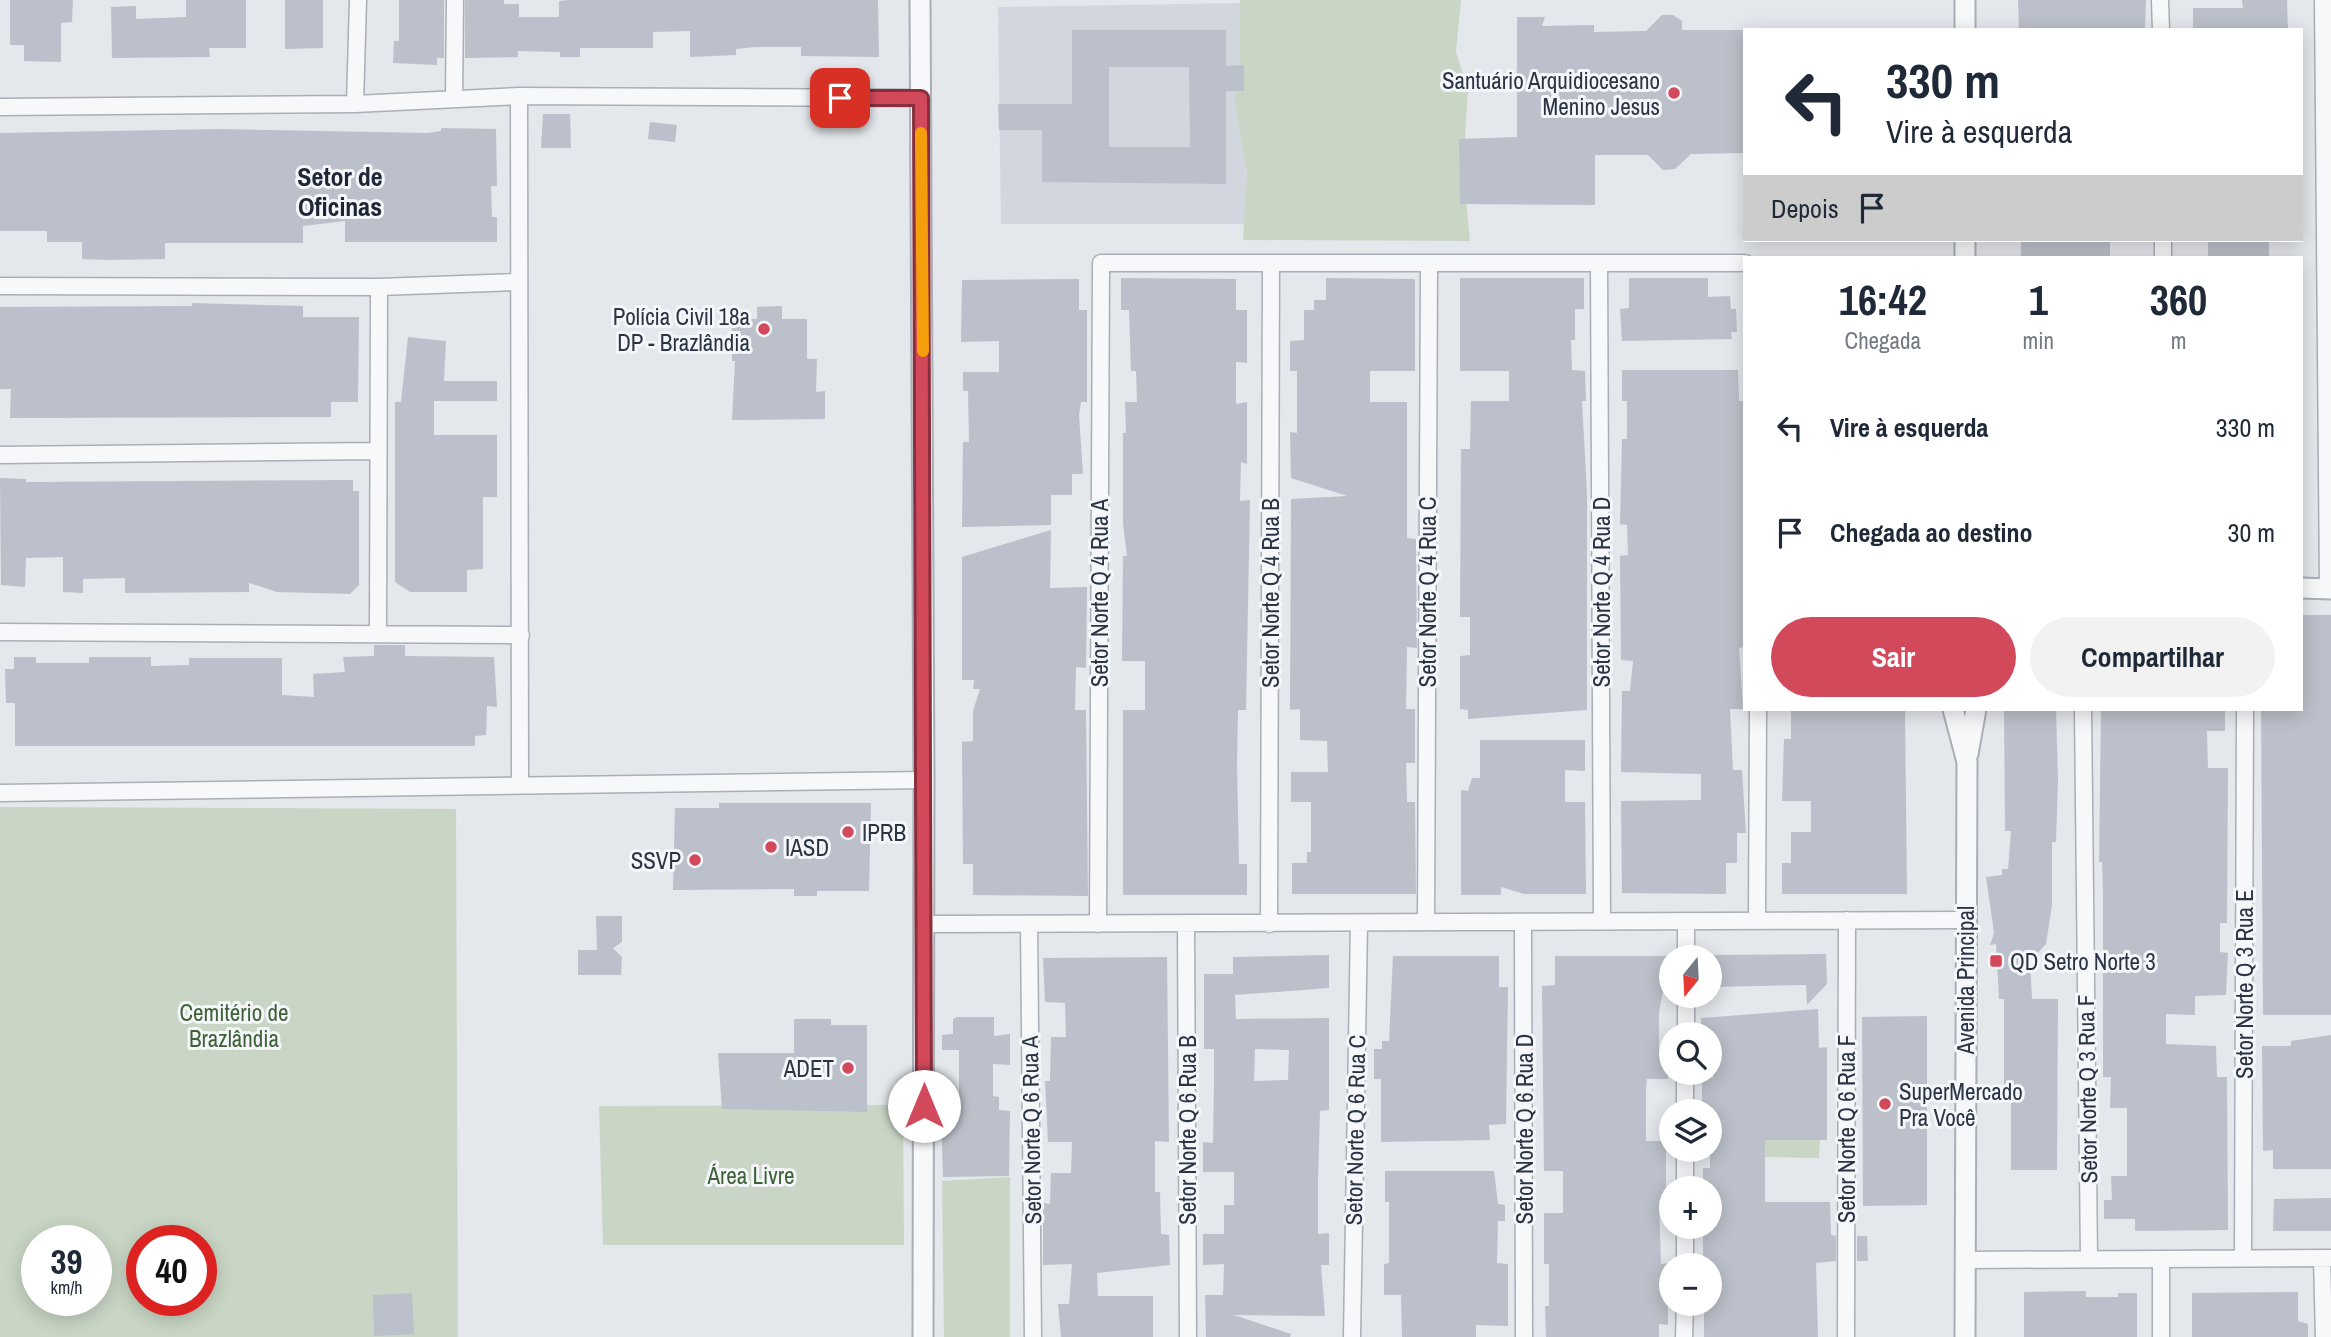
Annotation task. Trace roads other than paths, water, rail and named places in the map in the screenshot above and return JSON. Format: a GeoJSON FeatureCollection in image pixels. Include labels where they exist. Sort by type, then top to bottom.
{"type":"FeatureCollection","features":[{"type":"Feature","properties":{"kind":"street"},"geometry":{"type":"LineString","coordinates":[[355,104],[358,0]]}},
{"type":"Feature","properties":{"kind":"street"},"geometry":{"type":"LineString","coordinates":[[454,99],[455,0]]}},
{"type":"Feature","properties":{"kind":"street"},"geometry":{"type":"LineString","coordinates":[[920,0],[924,779],[923,1337]]}},
{"type":"Feature","properties":{"kind":"street"},"geometry":{"type":"LineString","coordinates":[[1965,0],[1965,28]]}},
{"type":"Feature","properties":{"kind":"street"},"geometry":{"type":"LineString","coordinates":[[2161,0],[2161,28]]}},
{"type":"Feature","properties":{"kind":"street"},"geometry":{"type":"LineString","coordinates":[[2303,588],[2330,589],[2323,0]]}},
{"type":"Feature","properties":{"kind":"street"},"geometry":{"type":"LineString","coordinates":[[0,107],[355,104],[519,96],[921,98]]}},
{"type":"Feature","properties":{"kind":"street"},"geometry":{"type":"LineString","coordinates":[[519,96],[517,282],[520,784]]}},
{"type":"Feature","properties":{"kind":"street","name":"Setor Norte Q 4 Rua A"},"geometry":{"type":"LineString","coordinates":[[1098,924],[1101,263],[1271,263]]}},
{"type":"Feature","properties":{"kind":"street"},"geometry":{"type":"LineString","coordinates":[[1271,263],[1743,263]]}},
{"type":"Feature","properties":{"kind":"street","name":"Setor Norte Q 4 Rua B"},"geometry":{"type":"LineString","coordinates":[[1269,924],[1271,263]]}},
{"type":"Feature","properties":{"kind":"street","name":"Setor Norte Q 4 Rua C"},"geometry":{"type":"LineString","coordinates":[[1426,922],[1429,263]]}},
{"type":"Feature","properties":{"kind":"street","name":"Setor Norte Q 4 Rua D"},"geometry":{"type":"LineString","coordinates":[[1599,263],[1602,921]]}},
{"type":"Feature","properties":{"kind":"street"},"geometry":{"type":"LineString","coordinates":[[0,286],[379,287],[517,282]]}},
{"type":"Feature","properties":{"kind":"street"},"geometry":{"type":"LineString","coordinates":[[377,633],[379,287]]}},
{"type":"Feature","properties":{"kind":"street"},"geometry":{"type":"LineString","coordinates":[[0,455],[377,451]]}},
{"type":"Feature","properties":{"kind":"street"},"geometry":{"type":"LineString","coordinates":[[0,632],[521,635]]}},
{"type":"Feature","properties":{"kind":"street"},"geometry":{"type":"LineString","coordinates":[[1757,920],[1758,711]]}},
{"type":"Feature","properties":{"kind":"street","name":"Avenida Principal"},"geometry":{"type":"LineString","coordinates":[[1954,711],[1967,762],[1964,920],[1965,1337]]}},
{"type":"Feature","properties":{"kind":"street"},"geometry":{"type":"LineString","coordinates":[[1967,762],[1976,711]]}},
{"type":"Feature","properties":{"kind":"street","name":"Setor Norte Q 3 Rua F"},"geometry":{"type":"LineString","coordinates":[[2083,711],[2089,1259]]}},
{"type":"Feature","properties":{"kind":"street","name":"Setor Norte Q 3 Rua E"},"geometry":{"type":"LineString","coordinates":[[2243,1258],[2245,711]]}},
{"type":"Feature","properties":{"kind":"street"},"geometry":{"type":"LineString","coordinates":[[0,793],[924,779]]}},
{"type":"Feature","properties":{"kind":"street","name":"Setor Norte Q 6 Rua F"},"geometry":{"type":"LineString","coordinates":[[1846,1337],[1847,920]]}},
{"type":"Feature","properties":{"kind":"street"},"geometry":{"type":"LineString","coordinates":[[924,924],[1964,920]]}},
{"type":"Feature","properties":{"kind":"street"},"geometry":{"type":"LineString","coordinates":[[1686,921],[1686,945]]}},
{"type":"Feature","properties":{"kind":"street","name":"Setor Norte Q 6 Rua D"},"geometry":{"type":"LineString","coordinates":[[1523,922],[1524,1337]]}},
{"type":"Feature","properties":{"kind":"street","name":"Setor Norte Q 6 Rua B"},"geometry":{"type":"LineString","coordinates":[[1186,923],[1188,1337]]}},
{"type":"Feature","properties":{"kind":"street","name":"Setor Norte Q 6 Rua C"},"geometry":{"type":"LineString","coordinates":[[1352,1337],[1359,923]]}},
{"type":"Feature","properties":{"kind":"street","name":"Setor Norte Q 6 Rua A"},"geometry":{"type":"LineString","coordinates":[[1029,924],[1033,1337]]}},
{"type":"Feature","properties":{"kind":"street"},"geometry":{"type":"LineString","coordinates":[[1964,1260],[2327,1258],[2324,1337]]}},
{"type":"Feature","properties":{"kind":"street"},"geometry":{"type":"LineString","coordinates":[[2161,1259],[2161,1337]]}},
{"type":"Feature","properties":{"kind":"street"},"geometry":{"type":"LineString","coordinates":[[1684,1337],[1685,1316]]}},
{"type":"Feature","properties":{"kind":"place","name":"Santuário Arquidiocesano Menino Jesus"},"geometry":{"type":"Point","coordinates":[1674,93]}},
{"type":"Feature","properties":{"kind":"place","name":"Polícia Civil 18a DP - Brazlândia"},"geometry":{"type":"Point","coordinates":[764,329]}},
{"type":"Feature","properties":{"kind":"place","name":"IPRB"},"geometry":{"type":"Point","coordinates":[848,832]}},
{"type":"Feature","properties":{"kind":"place","name":"IASD"},"geometry":{"type":"Point","coordinates":[771,847]}},
{"type":"Feature","properties":{"kind":"place","name":"SSVP"},"geometry":{"type":"Point","coordinates":[695,860]}},
{"type":"Feature","properties":{"kind":"place","name":"QD Setro Norte 3"},"geometry":{"type":"Point","coordinates":[1996,961]}},
{"type":"Feature","properties":{"kind":"place","name":"ADET"},"geometry":{"type":"Point","coordinates":[848,1068]}},
{"type":"Feature","properties":{"kind":"place","name":"SuperMercado Pra Você"},"geometry":{"type":"Point","coordinates":[1885,1104]}},
{"type":"Feature","properties":{"kind":"district","name":"Setor de Oficinas"},"geometry":{"type":"Point","coordinates":[340,191]}},
{"type":"Feature","properties":{"kind":"park label","name":"Cemitério de Brazlândia"},"geometry":{"type":"Point","coordinates":[234,1025]}},
{"type":"Feature","properties":{"kind":"park label","name":"Área Livre"},"geometry":{"type":"Point","coordinates":[751,1175]}}]}
